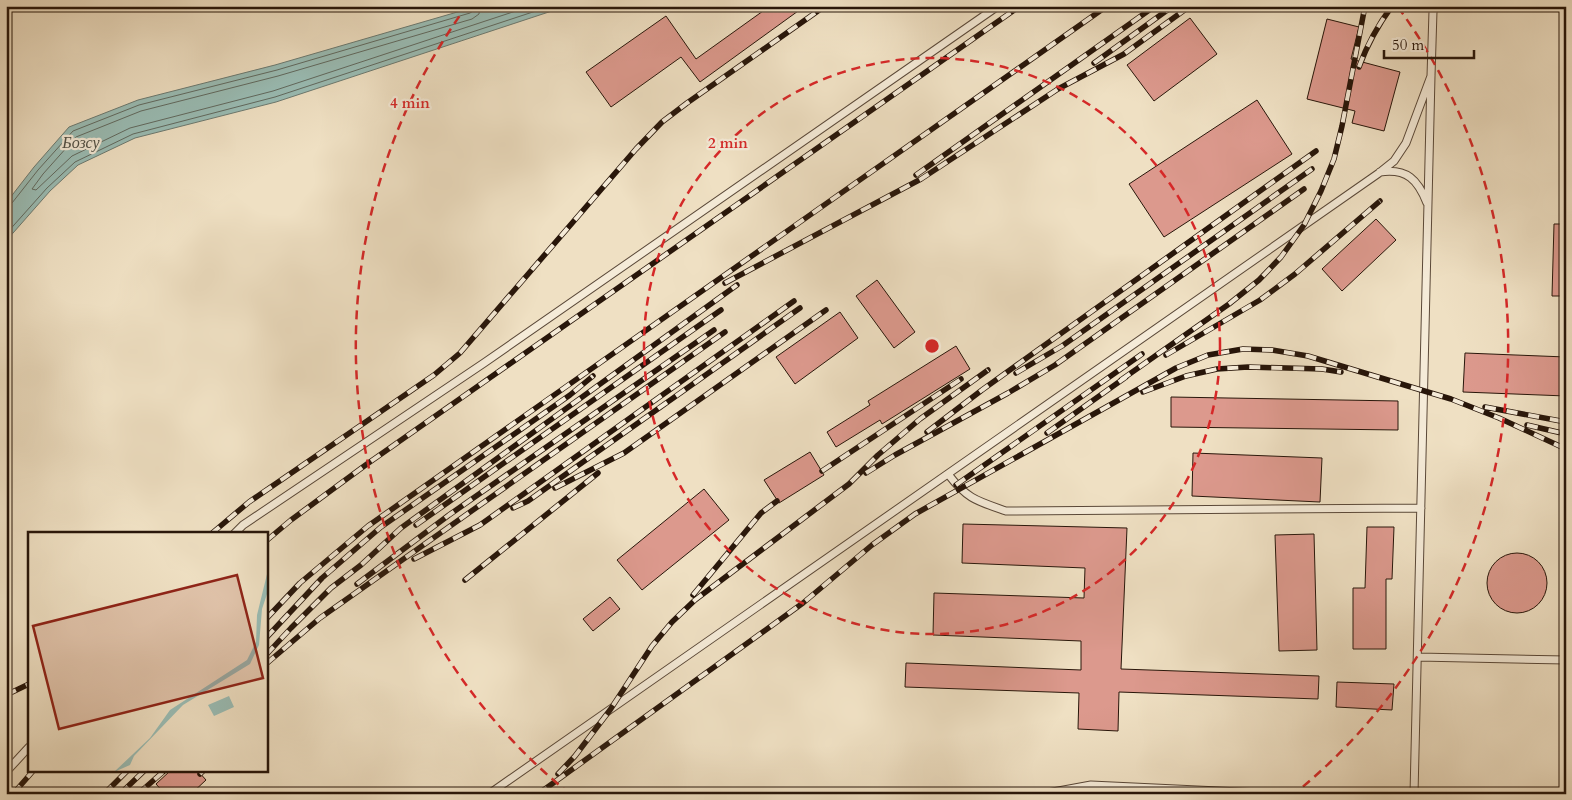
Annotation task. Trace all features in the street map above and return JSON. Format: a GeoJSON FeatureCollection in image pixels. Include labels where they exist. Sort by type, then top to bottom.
{"type":"FeatureCollection","features":[{"type":"Feature","properties":{"kind":"lane"},"geometry":{"type":"LineString","coordinates":[[236,532],[243,525],[484,363],[998,6]]}},
{"type":"Feature","properties":{"kind":"lane"},"geometry":{"type":"LineString","coordinates":[[1414,794],[1431,76],[1433,11],[1437,6]]}},
{"type":"Feature","properties":{"kind":"lane"},"geometry":{"type":"LineString","coordinates":[[488,794],[1394,161],[1406,143],[1431,76]]}},
{"type":"Feature","properties":{"kind":"lane"},"geometry":{"type":"LineString","coordinates":[[1379,172],[1393,170],[1410,176],[1422,189],[1428,206]]}},
{"type":"Feature","properties":{"kind":"lane"},"geometry":{"type":"LineString","coordinates":[[948,474],[956,485],[972,499],[1006,511],[1421,508]]}},
{"type":"Feature","properties":{"kind":"lane"},"geometry":{"type":"LineString","coordinates":[[1418,657],[1566,660]]}},
{"type":"Feature","properties":{"kind":"lane"},"geometry":{"type":"LineString","coordinates":[[6,772],[28,748]]}},
{"type":"Feature","properties":{"kind":"lane"},"geometry":{"type":"LineString","coordinates":[[1042,794],[1091,785],[1283,794]]}},
{"type":"Feature","properties":{"kind":"water","name":"Бозсу"},"geometry":{"type":"Polygon","coordinates":[[[478,6],[567,6],[276,102],[135,138],[78,165],[50,191],[6,241],[6,203],[69,127],[138,100],[275,65],[478,6]]]}},
{"type":"Feature","properties":{"kind":"building"},"geometry":{"type":"Polygon","coordinates":[[[770,6],[805,6],[700,82],[681,57],[611,107],[586,72],[666,16],[696,59],[770,6]]]}},
{"type":"Feature","properties":{"kind":"building"},"geometry":{"type":"Polygon","coordinates":[[[1190,18],[1217,54],[1154,101],[1127,65],[1190,18]]]}},
{"type":"Feature","properties":{"kind":"building"},"geometry":{"type":"Polygon","coordinates":[[[1327,19],[1359,27],[1351,59],[1400,72],[1384,131],[1352,123],[1355,111],[1307,99],[1327,19]]]}},
{"type":"Feature","properties":{"kind":"building"},"geometry":{"type":"Polygon","coordinates":[[[1257,100],[1292,154],[1164,237],[1129,184],[1257,100]]]}},
{"type":"Feature","properties":{"kind":"building"},"geometry":{"type":"Polygon","coordinates":[[[1376,219],[1396,240],[1342,291],[1322,269],[1376,219]]]}},
{"type":"Feature","properties":{"kind":"building"},"geometry":{"type":"Polygon","coordinates":[[[1554,224],[1566,224],[1566,296],[1552,296],[1554,224]]]}},
{"type":"Feature","properties":{"kind":"building"},"geometry":{"type":"Polygon","coordinates":[[[877,280],[915,332],[894,348],[856,296],[877,280]]]}},
{"type":"Feature","properties":{"kind":"building"},"geometry":{"type":"Polygon","coordinates":[[[840,312],[858,338],[795,384],[776,357],[840,312]]]}},
{"type":"Feature","properties":{"kind":"building"},"geometry":{"type":"Polygon","coordinates":[[[956,346],[970,369],[882,424],[880,420],[836,447],[827,432],[870,405],[868,401],[956,346]]]}},
{"type":"Feature","properties":{"kind":"building"},"geometry":{"type":"Polygon","coordinates":[[[1465,353],[1566,357],[1566,396],[1463,392],[1465,353]]]}},
{"type":"Feature","properties":{"kind":"building"},"geometry":{"type":"Polygon","coordinates":[[[1171,397],[1398,401],[1398,430],[1171,427],[1171,397]]]}},
{"type":"Feature","properties":{"kind":"building"},"geometry":{"type":"Polygon","coordinates":[[[810,452],[824,475],[779,503],[764,480],[810,452]]]}},
{"type":"Feature","properties":{"kind":"building"},"geometry":{"type":"Polygon","coordinates":[[[1193,453],[1322,458],[1320,502],[1192,496],[1193,453]]]}},
{"type":"Feature","properties":{"kind":"building"},"geometry":{"type":"Polygon","coordinates":[[[704,489],[729,520],[642,590],[617,560],[704,489]]]}},
{"type":"Feature","properties":{"kind":"building"},"geometry":{"type":"Polygon","coordinates":[[[963,524],[1127,528],[1121,669],[1319,676],[1318,699],[1119,692],[1118,731],[1078,729],[1079,693],[905,687],[906,663],[1081,670],[1081,641],[933,635],[934,593],[1084,598],[1085,568],[962,563],[963,524]]]}},
{"type":"Feature","properties":{"kind":"building"},"geometry":{"type":"Polygon","coordinates":[[[1367,527],[1394,527],[1392,579],[1386,579],[1386,649],[1353,649],[1353,588],[1365,588],[1367,527]]]}},
{"type":"Feature","properties":{"kind":"building"},"geometry":{"type":"Polygon","coordinates":[[[1314,534],[1317,650],[1279,651],[1275,535],[1314,534]]]}},
{"type":"Feature","properties":{"kind":"building"},"geometry":{"type":"Polygon","coordinates":[[[1517,553],[1534,558],[1542,566],[1547,583],[1542,600],[1534,608],[1517,613],[1500,608],[1492,600],[1487,583],[1492,566],[1500,558],[1517,553]]]}},
{"type":"Feature","properties":{"kind":"building"},"geometry":{"type":"Polygon","coordinates":[[[610,597],[620,609],[593,631],[583,619],[610,597]]]}},
{"type":"Feature","properties":{"kind":"building"},"geometry":{"type":"Polygon","coordinates":[[[1337,682],[1394,684],[1392,710],[1336,707],[1337,682]]]}},
{"type":"Feature","properties":{"kind":"building"},"geometry":{"type":"Polygon","coordinates":[[[169,772],[199,772],[206,780],[191,794],[165,794],[156,784],[169,772]]]}},
{"type":"Feature","properties":{"kind":"railway"},"geometry":{"type":"LineString","coordinates":[[213,532],[249,502],[434,375],[460,353],[636,149],[662,122],[825,6]]}},
{"type":"Feature","properties":{"kind":"railway"},"geometry":{"type":"LineString","coordinates":[[268,539],[367,464],[1020,6]]}},
{"type":"Feature","properties":{"kind":"railway"},"geometry":{"type":"LineString","coordinates":[[268,617],[300,583],[368,526],[1107,6]]}},
{"type":"Feature","properties":{"kind":"railway"},"geometry":{"type":"LineString","coordinates":[[916,175],[1155,6]]}},
{"type":"Feature","properties":{"kind":"railway"},"geometry":{"type":"LineString","coordinates":[[1094,63],[1173,6]]}},
{"type":"Feature","properties":{"kind":"railway"},"geometry":{"type":"LineString","coordinates":[[725,283],[921,179],[1058,89],[1124,54],[1190,6]]}},
{"type":"Feature","properties":{"kind":"railway"},"geometry":{"type":"LineString","coordinates":[[1121,380],[1229,304],[1259,280],[1281,257],[1304,225],[1334,159],[1365,6]]}},
{"type":"Feature","properties":{"kind":"railway"},"geometry":{"type":"LineString","coordinates":[[1359,67],[1373,35],[1392,6]]}},
{"type":"Feature","properties":{"kind":"railway"},"geometry":{"type":"LineString","coordinates":[[927,432],[982,390],[1316,151]]}},
{"type":"Feature","properties":{"kind":"railway"},"geometry":{"type":"LineString","coordinates":[[1016,373],[1062,346],[1312,169]]}},
{"type":"Feature","properties":{"kind":"railway"},"geometry":{"type":"LineString","coordinates":[[866,473],[1055,365],[1304,189]]}},
{"type":"Feature","properties":{"kind":"railway"},"geometry":{"type":"LineString","coordinates":[[1166,355],[1260,300],[1295,274],[1380,201]]}},
{"type":"Feature","properties":{"kind":"railway"},"geometry":{"type":"LineString","coordinates":[[268,653],[331,588],[361,565],[401,528],[737,285]]}},
{"type":"Feature","properties":{"kind":"railway"},"geometry":{"type":"LineString","coordinates":[[414,559],[480,525],[794,301]]}},
{"type":"Feature","properties":{"kind":"railway"},"geometry":{"type":"LineString","coordinates":[[513,508],[528,501],[800,308]]}},
{"type":"Feature","properties":{"kind":"railway"},"geometry":{"type":"LineString","coordinates":[[416,525],[721,310]]}},
{"type":"Feature","properties":{"kind":"railway"},"geometry":{"type":"LineString","coordinates":[[555,488],[624,453],[826,310]]}},
{"type":"Feature","properties":{"kind":"railway"},"geometry":{"type":"LineString","coordinates":[[357,584],[449,515],[714,330]]}},
{"type":"Feature","properties":{"kind":"railway"},"geometry":{"type":"LineString","coordinates":[[268,662],[320,618],[725,332]]}},
{"type":"Feature","properties":{"kind":"railway"},"geometry":{"type":"LineString","coordinates":[[538,794],[803,603],[872,545],[915,514],[1176,368],[1208,355],[1243,349],[1272,350],[1308,356],[1451,399],[1499,418],[1566,449]]}},
{"type":"Feature","properties":{"kind":"railway"},"geometry":{"type":"LineString","coordinates":[[956,485],[1142,354]]}},
{"type":"Feature","properties":{"kind":"railway"},"geometry":{"type":"LineString","coordinates":[[1143,392],[1186,376],[1217,369],[1248,367],[1322,369],[1341,372]]}},
{"type":"Feature","properties":{"kind":"railway"},"geometry":{"type":"LineString","coordinates":[[558,774],[575,756],[610,710],[652,646],[672,622],[695,600],[849,484],[878,455],[920,419],[988,370]]}},
{"type":"Feature","properties":{"kind":"railway"},"geometry":{"type":"LineString","coordinates":[[268,636],[322,578],[381,527],[570,395],[593,376]]}},
{"type":"Feature","properties":{"kind":"railway"},"geometry":{"type":"LineString","coordinates":[[1047,433],[1126,377]]}},
{"type":"Feature","properties":{"kind":"railway"},"geometry":{"type":"LineString","coordinates":[[822,471],[961,379]]}},
{"type":"Feature","properties":{"kind":"railway"},"geometry":{"type":"LineString","coordinates":[[1485,407],[1566,422]]}},
{"type":"Feature","properties":{"kind":"railway"},"geometry":{"type":"LineString","coordinates":[[1527,425],[1566,434]]}},
{"type":"Feature","properties":{"kind":"railway"},"geometry":{"type":"LineString","coordinates":[[465,580],[598,473]]}},
{"type":"Feature","properties":{"kind":"railway"},"geometry":{"type":"LineString","coordinates":[[693,595],[761,513],[777,501]]}},
{"type":"Feature","properties":{"kind":"railway"},"geometry":{"type":"LineString","coordinates":[[6,695],[28,684]]}},
{"type":"Feature","properties":{"kind":"railway"},"geometry":{"type":"LineString","coordinates":[[13,794],[32,772]]}},
{"type":"Feature","properties":{"kind":"railway"},"geometry":{"type":"LineString","coordinates":[[104,794],[126,772]]}},
{"type":"Feature","properties":{"kind":"railway"},"geometry":{"type":"LineString","coordinates":[[120,794],[143,772]]}},
{"type":"Feature","properties":{"kind":"railway"},"geometry":{"type":"LineString","coordinates":[[138,794],[163,772]]}},
{"type":"Feature","properties":{"kind":"railway"},"geometry":{"type":"LineString","coordinates":[[159,794],[162,791]]}}]}
